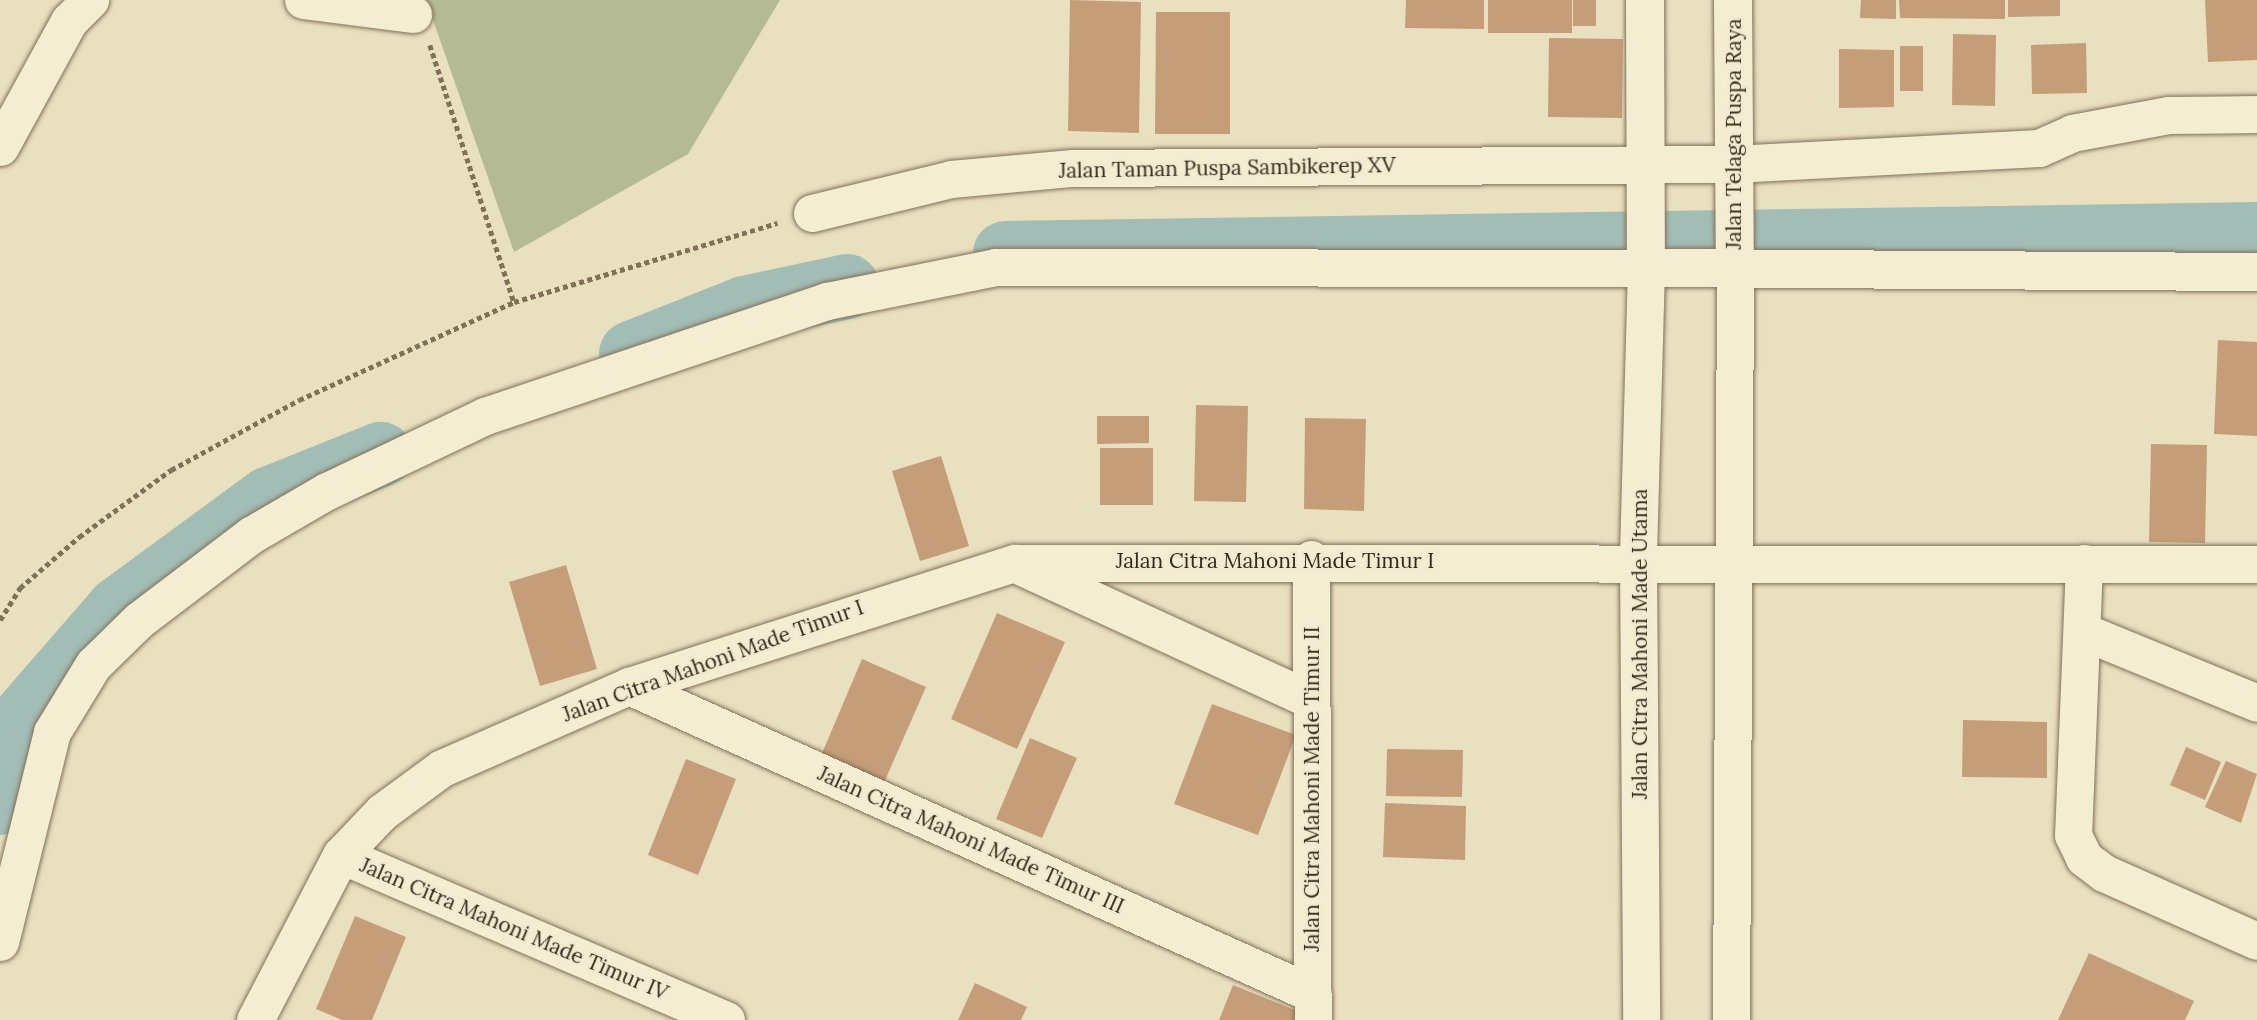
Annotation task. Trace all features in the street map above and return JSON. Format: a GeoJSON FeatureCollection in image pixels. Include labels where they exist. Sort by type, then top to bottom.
{"type":"FeatureCollection","features":[{"type":"Feature","properties":{"kind":"main road"},"geometry":{"type":"LineString","coordinates":[[1646,0],[1646,257],[2257,272]]}},
{"type":"Feature","properties":{"kind":"main road","name":"Jalan Telaga Puspa Raya"},"geometry":{"type":"LineString","coordinates":[[1733,0],[1735,258]]}},
{"type":"Feature","properties":{"kind":"street"},"geometry":{"type":"LineString","coordinates":[[0,147],[69,21],[90,0]]}},
{"type":"Feature","properties":{"kind":"street"},"geometry":{"type":"LineString","coordinates":[[303,0],[413,14]]}},
{"type":"Feature","properties":{"kind":"street","name":"Jalan Taman Puspa Sambikerep XV"},"geometry":{"type":"LineString","coordinates":[[812,213],[951,179],[1073,168],[1733,171],[2039,148],[2072,133],[2168,115],[2257,114]]}},
{"type":"Feature","properties":{"kind":"street"},"geometry":{"type":"LineString","coordinates":[[0,942],[52,732],[93,665],[139,620],[251,536],[327,491],[485,416],[827,301],[995,267],[1646,257]]}},
{"type":"Feature","properties":{"kind":"street","name":"Jalan Citra Mahoni Made Utama"},"geometry":{"type":"LineString","coordinates":[[1641,1020],[1638,560],[1646,257]]}},
{"type":"Feature","properties":{"kind":"street"},"geometry":{"type":"LineString","coordinates":[[1735,258],[1732,561],[1735,1019]]}},
{"type":"Feature","properties":{"kind":"street","name":"Jalan Citra Mahoni Made Timur II"},"geometry":{"type":"LineString","coordinates":[[1311,559],[1313,1007]]}},
{"type":"Feature","properties":{"kind":"street","name":"Jalan Citra Mahoni Made Timur I"},"geometry":{"type":"LineString","coordinates":[[255,1020],[341,855],[382,812],[442,768],[629,686],[1015,563],[1494,559],[2257,564]]}},
{"type":"Feature","properties":{"kind":"street"},"geometry":{"type":"LineString","coordinates":[[1015,563],[1311,699]]}},
{"type":"Feature","properties":{"kind":"street"},"geometry":{"type":"LineString","coordinates":[[2084,563],[2084,632],[2073,835],[2084,858],[2104,873],[2257,941]]}},
{"type":"Feature","properties":{"kind":"street"},"geometry":{"type":"LineString","coordinates":[[2084,632],[2257,703]]}},
{"type":"Feature","properties":{"kind":"street","name":"Jalan Citra Mahoni Made Timur III"},"geometry":{"type":"LineString","coordinates":[[629,686],[1313,1007]]}},
{"type":"Feature","properties":{"kind":"street","name":"Jalan Citra Mahoni Made Timur IV"},"geometry":{"type":"LineString","coordinates":[[341,855],[726,1020]]}},
{"type":"Feature","properties":{"kind":"path"},"geometry":{"type":"LineString","coordinates":[[413,14],[424,25],[514,302]]}},
{"type":"Feature","properties":{"kind":"path"},"geometry":{"type":"LineString","coordinates":[[0,620],[20,588],[171,470],[299,400],[514,302],[812,213]]}},
{"type":"Feature","properties":{"kind":"green space"},"geometry":{"type":"Polygon","coordinates":[[[426,0],[780,0],[688,154],[514,252],[426,0]]]}},
{"type":"Feature","properties":{"kind":"building"},"geometry":{"type":"Polygon","coordinates":[[[1070,0],[1141,2],[1139,133],[1068,131],[1070,0]]]}},
{"type":"Feature","properties":{"kind":"building"},"geometry":{"type":"Polygon","coordinates":[[[1406,0],[1484,0],[1484,29],[1405,28],[1406,0]]]}},
{"type":"Feature","properties":{"kind":"building"},"geometry":{"type":"Polygon","coordinates":[[[1488,0],[1572,0],[1572,33],[1488,33],[1488,0]]]}},
{"type":"Feature","properties":{"kind":"building"},"geometry":{"type":"Polygon","coordinates":[[[1573,0],[1596,0],[1596,26],[1573,26],[1573,0]]]}},
{"type":"Feature","properties":{"kind":"building"},"geometry":{"type":"Polygon","coordinates":[[[1861,0],[1896,0],[1896,19],[1860,18],[1861,0]]]}},
{"type":"Feature","properties":{"kind":"building"},"geometry":{"type":"Polygon","coordinates":[[[1899,0],[2005,0],[2005,19],[1900,18],[1899,0]]]}},
{"type":"Feature","properties":{"kind":"building"},"geometry":{"type":"Polygon","coordinates":[[[2008,0],[2060,0],[2060,16],[2008,17],[2008,0]]]}},
{"type":"Feature","properties":{"kind":"building"},"geometry":{"type":"Polygon","coordinates":[[[2205,0],[2257,0],[2257,60],[2208,62],[2205,0]]]}},
{"type":"Feature","properties":{"kind":"building"},"geometry":{"type":"Polygon","coordinates":[[[1156,12],[1230,12],[1230,134],[1155,134],[1156,12]]]}},
{"type":"Feature","properties":{"kind":"building"},"geometry":{"type":"Polygon","coordinates":[[[1953,34],[1996,35],[1995,106],[1952,105],[1953,34]]]}},
{"type":"Feature","properties":{"kind":"building"},"geometry":{"type":"Polygon","coordinates":[[[1549,38],[1623,39],[1622,118],[1548,117],[1549,38]]]}},
{"type":"Feature","properties":{"kind":"building"},"geometry":{"type":"Polygon","coordinates":[[[2086,43],[2087,93],[2032,94],[2031,45],[2086,43]]]}},
{"type":"Feature","properties":{"kind":"building"},"geometry":{"type":"Polygon","coordinates":[[[1900,46],[1923,46],[1923,91],[1900,91],[1900,46]]]}},
{"type":"Feature","properties":{"kind":"building"},"geometry":{"type":"Polygon","coordinates":[[[1839,49],[1894,50],[1894,107],[1839,108],[1839,49]]]}},
{"type":"Feature","properties":{"kind":"building"},"geometry":{"type":"Polygon","coordinates":[[[2218,340],[2257,342],[2257,436],[2214,434],[2218,340]]]}},
{"type":"Feature","properties":{"kind":"building"},"geometry":{"type":"Polygon","coordinates":[[[1196,405],[1248,406],[1246,502],[1194,501],[1196,405]]]}},
{"type":"Feature","properties":{"kind":"building"},"geometry":{"type":"Polygon","coordinates":[[[1097,416],[1149,416],[1149,443],[1097,444],[1097,416]]]}},
{"type":"Feature","properties":{"kind":"building"},"geometry":{"type":"Polygon","coordinates":[[[1305,418],[1366,419],[1364,511],[1304,509],[1305,418]]]}},
{"type":"Feature","properties":{"kind":"building"},"geometry":{"type":"Polygon","coordinates":[[[2151,444],[2207,445],[2205,543],[2149,542],[2151,444]]]}},
{"type":"Feature","properties":{"kind":"building"},"geometry":{"type":"Polygon","coordinates":[[[1100,448],[1153,448],[1153,505],[1100,505],[1100,448]]]}},
{"type":"Feature","properties":{"kind":"building"},"geometry":{"type":"Polygon","coordinates":[[[941,456],[969,546],[920,561],[892,471],[941,456]]]}},
{"type":"Feature","properties":{"kind":"building"},"geometry":{"type":"Polygon","coordinates":[[[566,565],[597,669],[540,686],[509,582],[566,565]]]}},
{"type":"Feature","properties":{"kind":"building"},"geometry":{"type":"Polygon","coordinates":[[[997,613],[1065,642],[1017,749],[951,719],[997,613]]]}},
{"type":"Feature","properties":{"kind":"building"},"geometry":{"type":"Polygon","coordinates":[[[862,659],[926,687],[883,785],[820,758],[862,659]]]}},
{"type":"Feature","properties":{"kind":"building"},"geometry":{"type":"Polygon","coordinates":[[[1212,704],[1296,735],[1258,835],[1174,804],[1212,704]]]}},
{"type":"Feature","properties":{"kind":"building"},"geometry":{"type":"Polygon","coordinates":[[[1963,720],[2047,722],[2047,778],[1962,777],[1963,720]]]}},
{"type":"Feature","properties":{"kind":"building"},"geometry":{"type":"Polygon","coordinates":[[[1030,738],[1077,758],[1042,838],[996,819],[1030,738]]]}},
{"type":"Feature","properties":{"kind":"building"},"geometry":{"type":"Polygon","coordinates":[[[2186,747],[2221,762],[2205,800],[2170,785],[2186,747]]]}},
{"type":"Feature","properties":{"kind":"building"},"geometry":{"type":"Polygon","coordinates":[[[1387,749],[1463,750],[1462,797],[1386,796],[1387,749]]]}},
{"type":"Feature","properties":{"kind":"building"},"geometry":{"type":"Polygon","coordinates":[[[686,759],[736,779],[698,875],[648,855],[686,759]]]}},
{"type":"Feature","properties":{"kind":"building"},"geometry":{"type":"Polygon","coordinates":[[[2226,761],[2257,774],[2241,823],[2205,807],[2226,761]]]}},
{"type":"Feature","properties":{"kind":"building"},"geometry":{"type":"Polygon","coordinates":[[[1385,803],[1466,806],[1465,860],[1383,857],[1385,803]]]}},
{"type":"Feature","properties":{"kind":"building"},"geometry":{"type":"Polygon","coordinates":[[[355,916],[406,937],[372,1020],[342,1020],[316,1009],[355,916]]]}},
{"type":"Feature","properties":{"kind":"building"},"geometry":{"type":"Polygon","coordinates":[[[2089,953],[2194,1001],[2185,1020],[2058,1020],[2089,953]]]}},
{"type":"Feature","properties":{"kind":"building"},"geometry":{"type":"Polygon","coordinates":[[[975,983],[1027,1007],[1021,1020],[958,1020],[975,983]]]}},
{"type":"Feature","properties":{"kind":"building"},"geometry":{"type":"Polygon","coordinates":[[[1233,985],[1297,1011],[1293,1020],[1219,1020],[1233,985]]]}},
{"type":"Feature","properties":{"kind":"waterway"},"geometry":{"type":"LineString","coordinates":[[1005,253],[2257,234]]}},
{"type":"Feature","properties":{"kind":"waterway"},"geometry":{"type":"LineString","coordinates":[[631,353],[744,308],[847,286]]}},
{"type":"Feature","properties":{"kind":"waterway"},"geometry":{"type":"LineString","coordinates":[[0,802],[19,723],[118,609],[268,499],[380,454]]}}]}
